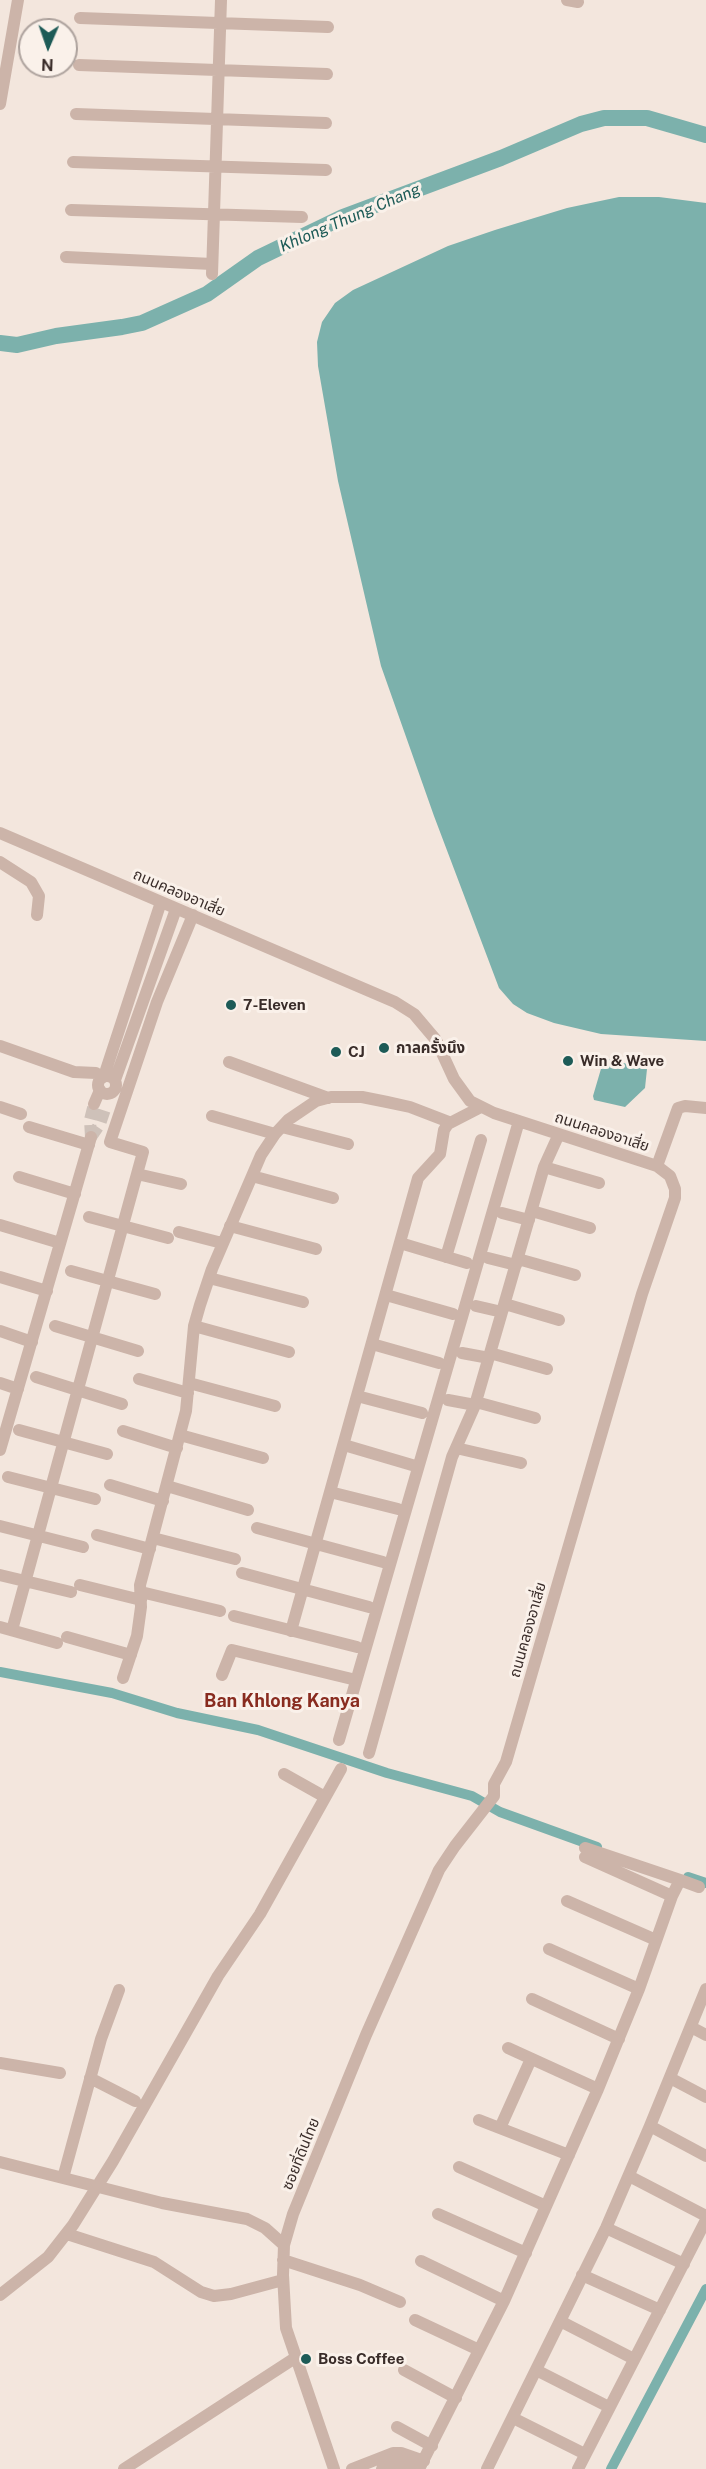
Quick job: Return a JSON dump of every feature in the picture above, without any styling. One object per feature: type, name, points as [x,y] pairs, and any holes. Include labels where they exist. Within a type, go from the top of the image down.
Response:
[{"type":"street","points":[[0,104],[18,0]]},
{"type":"street","points":[[66,257],[212,269],[221,0]]},
{"type":"street","points":[[80,18],[328,27]]},
{"type":"street","points":[[79,64],[327,74]]},
{"type":"street","points":[[76,114],[326,123]]},
{"type":"street","points":[[74,162],[326,170]]},
{"type":"street","points":[[70,210],[302,217]]},
{"type":"street","name":"ถนนคลองอาเสี่ย","points":[[0,833],[395,1002],[414,1014],[425,1026],[436,1040],[462,1093],[481,1107],[657,1166],[670,1176],[675,1198],[642,1294],[506,1762],[494,1784],[494,1796]]},
{"type":"street","points":[[0,862],[31,882],[39,896],[37,915]]},
{"type":"street","points":[[100,1105],[161,902]]},
{"type":"street","points":[[105,1084],[176,909]]},
{"type":"street","points":[[131,1655],[6,1629],[24,1581],[143,1152],[110,1142],[157,1002],[194,915]]},
{"type":"street","points":[[0,1046],[74,1072],[84,1081],[105,1084]]},
{"type":"street","points":[[229,1062],[328,1098]]},
{"type":"street","points":[[123,1678],[137,1636],[140,1585],[186,1411],[194,1326],[222,1244],[261,1155],[278,1130],[310,1105],[328,1098],[362,1097],[410,1107],[449,1122]]},
{"type":"street","points":[[657,1166],[678,1108],[685,1106],[706,1108]]},
{"type":"street","points":[[0,1107],[21,1114]]},
{"type":"street","points":[[291,1631],[418,1178],[440,1154],[444,1130],[449,1122],[481,1107]]},
{"type":"street","points":[[212,1116],[348,1144]]},
{"type":"street","points":[[339,1740],[519,1121]]},
{"type":"street","points":[[0,1450],[90,1141],[29,1127]]},
{"type":"street","points":[[369,1753],[456,1448],[476,1404],[544,1167],[559,1134]]},
{"type":"street","points":[[446,1257],[481,1140]]},
{"type":"street","points":[[544,1167],[599,1183]]},
{"type":"street","points":[[137,1174],[181,1184]]},
{"type":"street","points":[[252,1176],[333,1198]]},
{"type":"street","points":[[19,1177],[75,1194]]},
{"type":"street","points":[[501,1213],[530,1215],[590,1228]]},
{"type":"street","points":[[89,1217],[123,1226],[222,1244]]},
{"type":"street","points":[[0,1225],[60,1243]]},
{"type":"street","points":[[230,1226],[316,1249]]},
{"type":"street","points":[[400,1244],[467,1263]]},
{"type":"street","points":[[488,1258],[575,1275]]},
{"type":"street","points":[[71,1271],[155,1294]]},
{"type":"street","points":[[0,1277],[47,1291]]},
{"type":"street","points":[[209,1278],[303,1302]]},
{"type":"street","points":[[386,1295],[453,1314]]},
{"type":"street","points":[[476,1306],[503,1308],[559,1320]]},
{"type":"street","points":[[55,1326],[138,1351]]},
{"type":"street","points":[[194,1326],[289,1352]]},
{"type":"street","points":[[0,1331],[32,1342]]},
{"type":"street","points":[[372,1344],[439,1363]]},
{"type":"street","points":[[462,1353],[490,1356],[547,1369]]},
{"type":"street","points":[[36,1377],[122,1404]]},
{"type":"street","points":[[139,1379],[275,1406]]},
{"type":"street","points":[[0,1383],[18,1389]]},
{"type":"street","points":[[357,1396],[422,1413]]},
{"type":"street","points":[[448,1400],[535,1418]]},
{"type":"street","points":[[19,1430],[106,1454]]},
{"type":"street","points":[[123,1431],[177,1448]]},
{"type":"street","points":[[180,1434],[263,1458]]},
{"type":"street","points":[[344,1445],[412,1465]]},
{"type":"street","points":[[456,1448],[521,1463]]},
{"type":"street","points":[[8,1477],[95,1500]]},
{"type":"street","points":[[110,1485],[162,1501]]},
{"type":"street","points":[[166,1486],[248,1510]]},
{"type":"street","points":[[330,1492],[398,1509]]},
{"type":"street","points":[[0,1526],[83,1547]]},
{"type":"street","points":[[257,1528],[383,1562]]},
{"type":"street","points":[[97,1534],[235,1559]]},
{"type":"street","points":[[242,1573],[369,1607]]},
{"type":"street","points":[[0,1575],[24,1581],[141,1596],[220,1611]]},
{"type":"street","points":[[234,1616],[357,1647]]},
{"type":"street","points":[[222,1675],[232,1650],[356,1680]]},
{"type":"street","points":[[0,2295],[48,2257],[67,2234],[97,2187],[218,1976],[260,1914],[341,1769]]},
{"type":"street","points":[[284,1774],[325,1797]]},
{"type":"street","name":"ซอยที่ดินไทย","points":[[334,2469],[286,2328],[283,2280],[284,2245],[293,2214],[366,2035],[434,1880],[455,1846],[494,1796]]},
{"type":"street","points":[[672,1896],[585,1852],[699,1887]]},
{"type":"street","points":[[352,2469],[381,2465],[400,2453],[421,2466],[526,2253],[619,2039],[680,1880]]},
{"type":"street","points":[[567,1901],[656,1940]]},
{"type":"street","points":[[549,1949],[639,1989]]},
{"type":"street","points":[[491,2468],[606,2228],[706,1989]]},
{"type":"street","points":[[63,2178],[90,2078],[119,1990]]},
{"type":"street","points":[[532,1999],[619,2039]]},
{"type":"street","points":[[691,2027],[706,2035]]},
{"type":"street","points":[[508,2048],[598,2089]]},
{"type":"street","points":[[500,2128],[531,2059]]},
{"type":"street","points":[[0,2063],[60,2073]]},
{"type":"street","points":[[90,2078],[135,2101]]},
{"type":"street","points":[[670,2078],[706,2097]]},
{"type":"street","points":[[479,2120],[569,2155]]},
{"type":"street","points":[[650,2126],[706,2156]]},
{"type":"street","points":[[0,2162],[181,2207],[247,2219],[265,2228],[284,2245]]},
{"type":"street","points":[[459,2167],[546,2206]]},
{"type":"street","points":[[629,2176],[706,2216]]},
{"type":"street","points":[[438,2214],[526,2253]]},
{"type":"street","points":[[578,2469],[706,2220]]},
{"type":"street","points":[[606,2228],[684,2264]]},
{"type":"street","points":[[67,2234],[154,2262],[201,2292],[214,2296],[231,2294],[283,2280]]},
{"type":"street","points":[[283,2260],[360,2285],[400,2302]]},
{"type":"street","points":[[421,2260],[504,2301]]},
{"type":"street","points":[[582,2275],[660,2310]]},
{"type":"street","points":[[415,2320],[479,2350]]},
{"type":"street","points":[[560,2321],[634,2359]]},
{"type":"street","points":[[124,2469],[295,2358]]},
{"type":"street","points":[[404,2370],[456,2397]]},
{"type":"street","points":[[536,2370],[609,2407]]},
{"type":"street","points":[[513,2418],[585,2454]]},
{"type":"street","points":[[397,2427],[432,2446]]},
{"type":"water","points":[[619,197],[659,197],[706,203],[706,1041],[601,1034],[554,1023],[527,1013],[513,1004],[499,988],[434,816],[381,666],[338,481],[318,366],[317,342],[322,322],[335,303],[353,290],[448,246],[567,208]]},
{"type":"water","points":[[608,1059],[647,1069],[645,1088],[625,1107],[594,1100],[593,1096],[603,1062]]},
{"type":"waterway","name":"Khlong Thung Chang","points":[[0,343],[17,345],[56,336],[142,323],[207,294],[258,258],[343,217],[501,158],[581,124],[604,118],[647,118],[706,135]]},
{"type":"waterway","points":[[0,1672],[112,1693],[177,1713],[258,1730],[387,1773],[472,1796],[500,1812],[597,1847]]},
{"type":"waterway","points":[[688,1877],[706,1883]]},
{"type":"waterway","points":[[611,2469],[706,2289]]},
{"type":"tunnel","points":[[91,1137],[90,1120],[94,1104]]},
{"type":"tunnel","points":[[91,1137],[100,1124],[106,1106]]},
{"type":"place","name":"7-Eleven","points":[[231,1005]]},
{"type":"place","name":"กาลครั้งนึง","points":[[384,1048]]},
{"type":"place","name":"CJ","points":[[336,1052]]},
{"type":"place","name":"Win & Wave","points":[[568,1061]]},
{"type":"place","name":"Boss Coffee","points":[[306,2359]]},
{"type":"district","name":"Ban Khlong Kanya","points":[[282,1701]]}]
